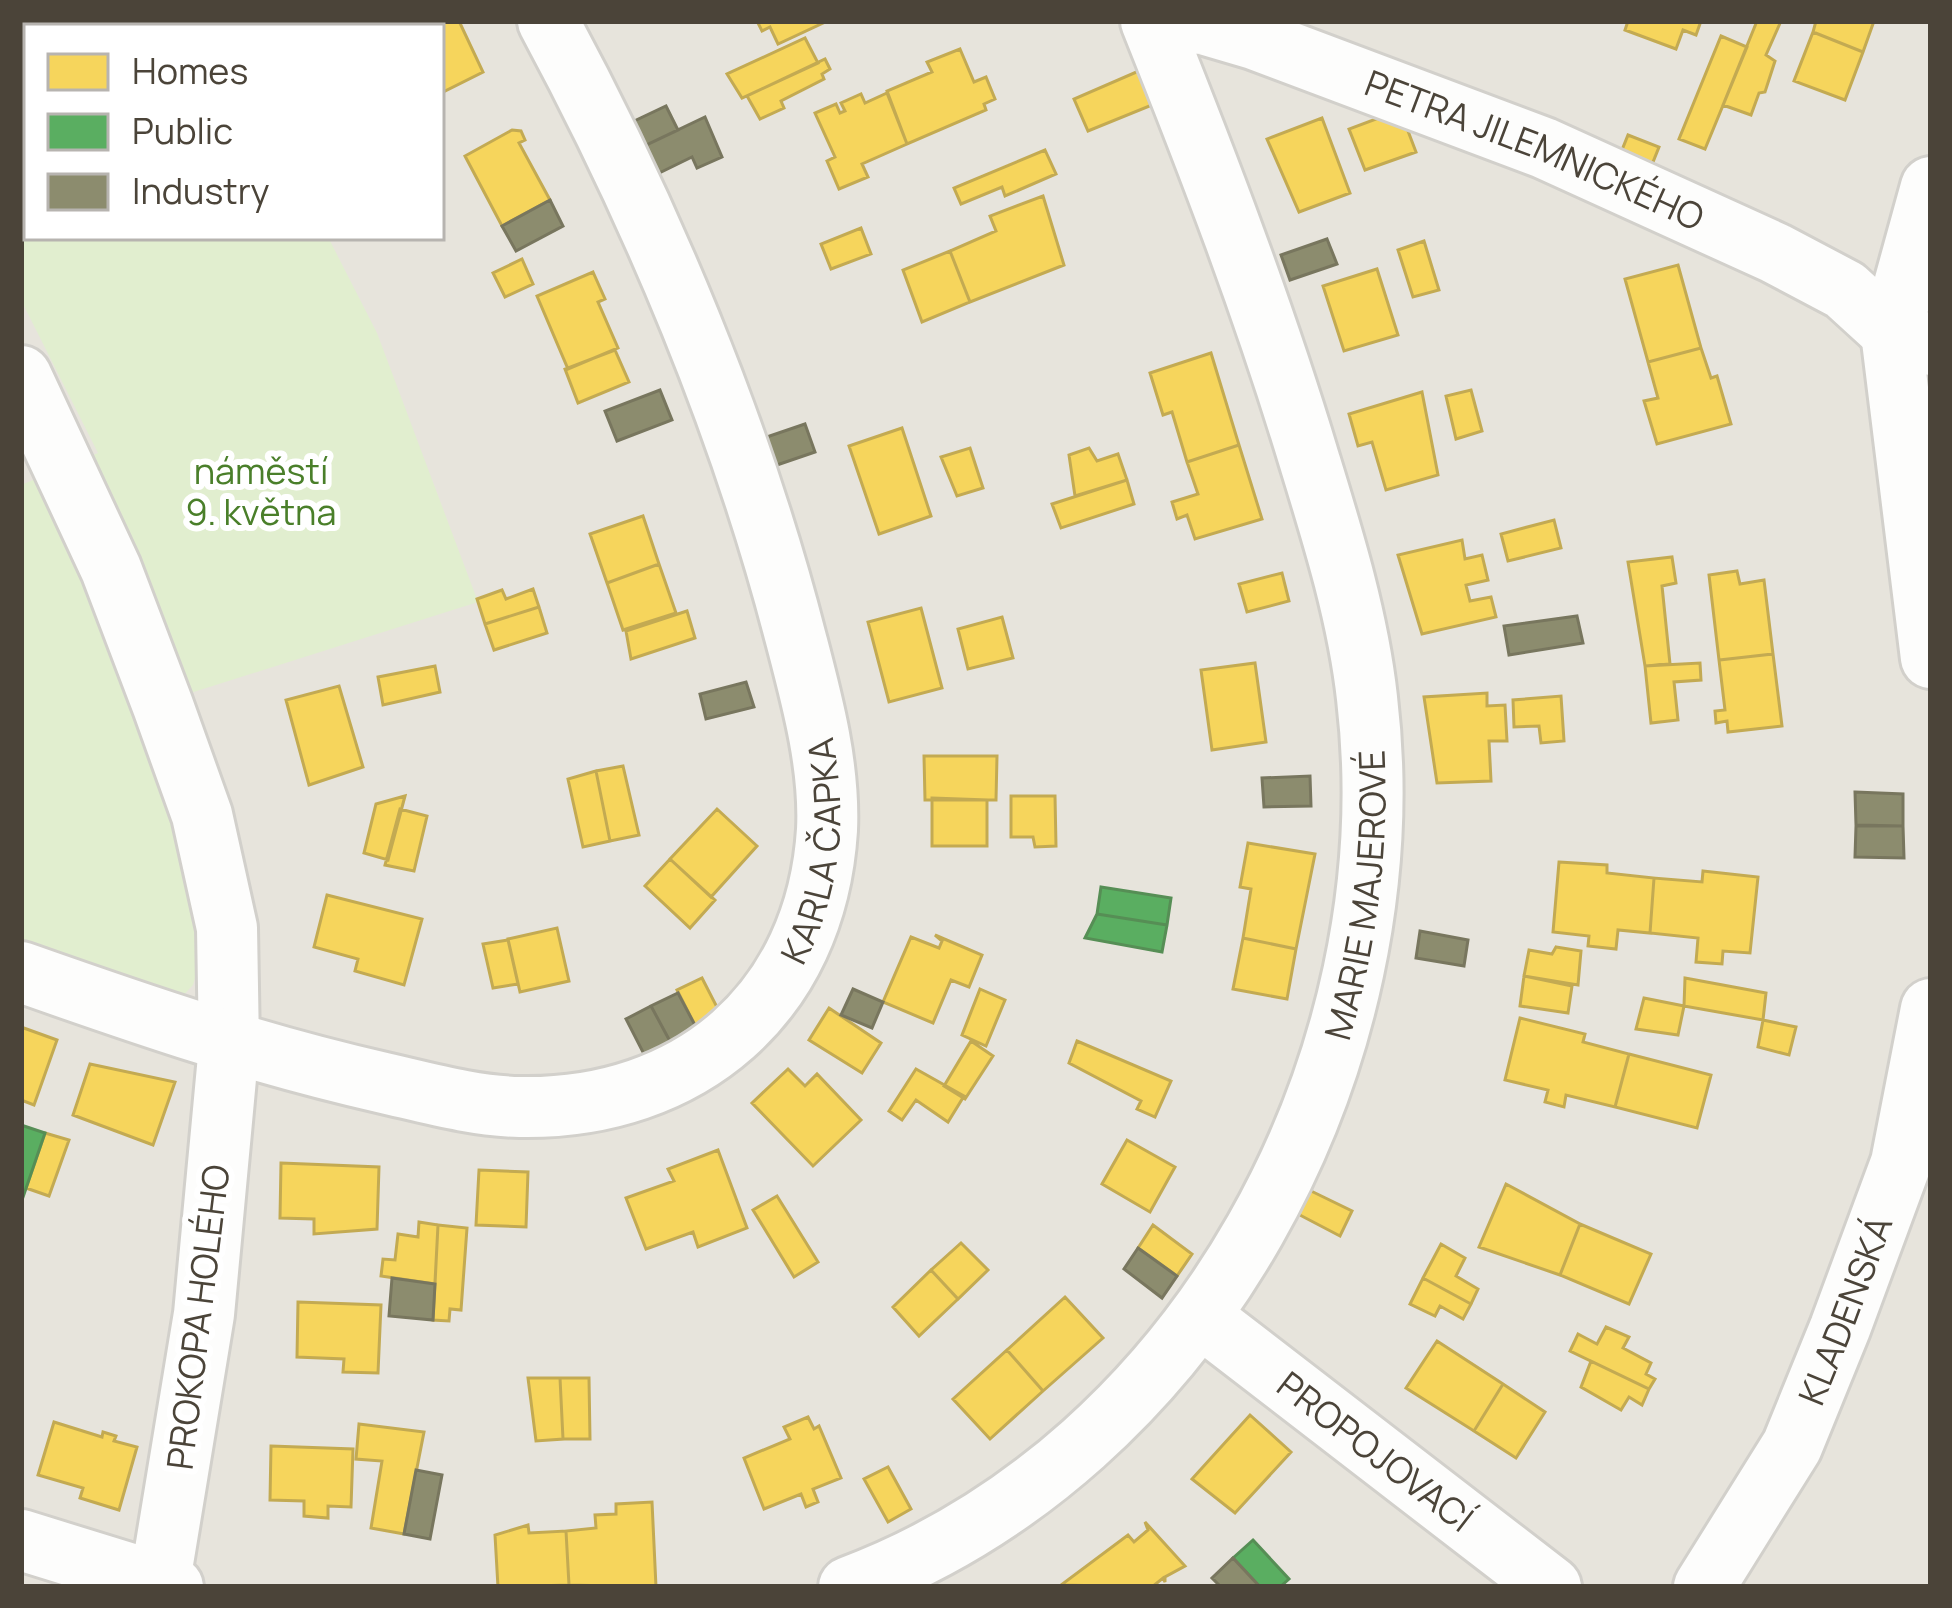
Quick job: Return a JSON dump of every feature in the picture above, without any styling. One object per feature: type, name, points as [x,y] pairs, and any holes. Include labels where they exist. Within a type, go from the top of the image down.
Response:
[{"type":"street","name":"KARLA ČAPKA","points":[[230,1046],[463,1100],[517,1107],[617,1099],[671,1079],[715,1052],[749,1020],[775,992],[810,913],[821,873],[826,786],[787,603],[682,308],[548,21]]},
{"type":"street","name":"PETRA JILEMNICKÉHO","points":[[1152,21],[1203,24],[1254,39],[1544,148],[1845,290],[1911,338]]},
{"type":"street","name":"MARIE MAJEROVÉ","points":[[849,1587],[954,1537],[1027,1487],[1092,1437],[1202,1318],[1255,1231],[1325,1074],[1352,980],[1367,888],[1372,795],[1367,697],[1339,558],[1270,331],[1152,21]]},
{"type":"street","points":[[1931,187],[1911,338],[1931,658]]},
{"type":"street","points":[[21,376],[36,441],[111,569],[202,815],[227,928],[230,1046],[21,972]]},
{"type":"street","name":"KLADENSKÁ","points":[[1704,1587],[1792,1446],[1840,1328],[1901,1163],[1931,1009]]},
{"type":"street","name":"PROKOPA HOLÉHO","points":[[164,1586],[204,1314],[230,1046]]},
{"type":"street","name":"PROPOJOVACÍ","points":[[1202,1318],[1551,1587]]},
{"type":"street","points":[[21,1540],[164,1586]]},
{"type":"shaded area","points":[[21,21],[1931,21],[1931,1587],[21,1587]]},
{"type":"green space","name":"náměstí 9. května","points":[[21,21],[212,21],[214,24],[24,24],[24,240],[330,240],[377,333],[478,602],[143,708],[161,755],[203,949],[193,985],[178,1001],[21,952],[21,485],[98,453],[21,300]]},
{"type":"building: Homes","points":[[459,21],[483,72],[444,92],[444,24],[360,24]]},
{"type":"building: Homes","points":[[757,21],[823,23],[778,44],[770,27],[762,31]]},
{"type":"building: Homes","points":[[1628,21],[1701,21],[1696,35],[1683,30],[1676,49],[1625,30]]},
{"type":"building: Homes","points":[[1757,21],[1781,21],[1766,55],[1775,61],[1751,115],[1723,105]]},
{"type":"building: Homes","points":[[1816,21],[1874,21],[1863,52],[1813,32]]},
{"type":"building: Homes","points":[[1813,32],[1863,52],[1845,100],[1794,81]]},
{"type":"building: Homes","points":[[1721,36],[1747,47],[1705,149],[1679,139]]},
{"type":"building: Homes","points":[[805,38],[818,63],[742,98],[727,74]]},
{"type":"building: Homes","points":[[960,49],[974,82],[986,77],[995,99],[984,104],[986,110],[907,144],[887,91],[932,72],[927,62]]},
{"type":"building: Homes","points":[[825,59],[830,69],[822,74],[824,79],[781,101],[784,108],[760,119],[747,96]]},
{"type":"building: Homes","points":[[1141,70],[1157,103],[1088,131],[1074,99]]},
{"type":"building: Homes","points":[[887,93],[907,144],[862,164],[868,177],[839,189],[827,161],[835,157],[815,113],[836,104],[840,113],[845,111],[841,103],[861,94],[865,103]]},
{"type":"building: Homes","points":[[1400,110],[1416,152],[1365,170],[1349,129]]},
{"type":"building: Homes","points":[[1322,118],[1350,193],[1299,212],[1267,139]]},
{"type":"building: Homes","points":[[512,130],[521,131],[525,140],[519,143],[550,200],[502,226],[465,156]]},
{"type":"building: Homes","points":[[1628,135],[1659,147],[1651,167],[1620,155]]},
{"type":"building: Homes","points":[[1045,150],[1056,174],[1005,196],[1002,187],[961,204],[954,188]]},
{"type":"building: Homes","points":[[1043,196],[1064,265],[970,302],[950,251],[996,231],[990,216]]},
{"type":"building: Homes","points":[[861,228],[871,254],[831,269],[821,244]]},
{"type":"building: Homes","points":[[1424,241],[1439,290],[1413,297],[1398,250]]},
{"type":"building: Homes","points":[[950,251],[970,302],[922,322],[903,270]]},
{"type":"building: Homes","points":[[522,259],[533,284],[505,297],[493,273]]},
{"type":"building: Homes","points":[[1678,265],[1701,348],[1648,362],[1625,279]]},
{"type":"building: Homes","points":[[1377,269],[1398,335],[1344,351],[1323,286]]},
{"type":"building: Homes","points":[[593,272],[605,299],[598,302],[618,348],[568,369],[537,296]]},
{"type":"building: Homes","points":[[1701,348],[1711,378],[1717,376],[1731,424],[1657,444],[1644,401],[1658,398],[1648,362]]},
{"type":"building: Homes","points":[[615,350],[629,382],[578,403],[565,369]]},
{"type":"building: Homes","points":[[1211,353],[1239,445],[1187,462],[1172,412],[1163,415],[1150,373]]},
{"type":"building: Homes","points":[[1471,390],[1482,431],[1456,439],[1446,396]]},
{"type":"building: Homes","points":[[1422,392],[1438,475],[1386,490],[1372,442],[1358,446],[1349,414]]},
{"type":"building: Homes","points":[[902,428],[931,516],[879,534],[849,446]]},
{"type":"building: Homes","points":[[1239,445],[1262,519],[1195,539],[1187,515],[1177,519],[1172,502],[1198,494],[1187,462]]},
{"type":"building: Homes","points":[[970,448],[983,488],[957,496],[941,457]]},
{"type":"building: Homes","points":[[1089,448],[1097,461],[1118,454],[1127,480],[1075,496],[1069,455]]},
{"type":"building: Homes","points":[[1127,480],[1134,504],[1061,528],[1052,504]]},
{"type":"building: Homes","points":[[643,516],[659,564],[607,583],[590,534]]},
{"type":"building: Homes","points":[[1554,520],[1561,548],[1508,561],[1501,534]]},
{"type":"building: Homes","points":[[1462,540],[1465,559],[1482,555],[1488,580],[1466,585],[1470,601],[1491,597],[1496,617],[1422,634],[1398,555]]},
{"type":"building: Homes","points":[[1672,557],[1676,583],[1662,586],[1670,664],[1645,666],[1628,562]]},
{"type":"building: Homes","points":[[659,564],[676,613],[623,630],[607,583]]},
{"type":"building: Homes","points":[[1737,571],[1740,584],[1764,580],[1773,654],[1719,660],[1709,575]]},
{"type":"building: Homes","points":[[1282,573],[1289,601],[1247,612],[1239,584]]},
{"type":"building: Homes","points":[[533,589],[539,607],[485,624],[477,599],[502,590],[506,599]]},
{"type":"building: Homes","points":[[539,607],[547,633],[494,650],[485,624]]},
{"type":"building: Homes","points":[[921,608],[942,688],[889,702],[868,622]]},
{"type":"building: Homes","points":[[687,611],[695,638],[631,659],[626,631]]},
{"type":"building: Homes","points":[[1002,617],[1013,658],[968,669],[958,629]]},
{"type":"building: Homes","points":[[1773,654],[1782,726],[1728,732],[1727,721],[1716,723],[1715,711],[1725,710],[1719,660]]},
{"type":"building: Homes","points":[[1255,663],[1266,742],[1212,750],[1201,670]]},
{"type":"building: Homes","points":[[1700,663],[1701,680],[1674,682],[1678,720],[1651,723],[1645,666]]},
{"type":"building: Homes","points":[[435,666],[440,692],[383,705],[378,677]]},
{"type":"building: Homes","points":[[339,686],[363,767],[309,785],[286,700]]},
{"type":"building: Homes","points":[[1487,693],[1487,706],[1505,705],[1507,741],[1489,741],[1491,781],[1437,783],[1424,697]]},
{"type":"building: Homes","points":[[1561,696],[1564,741],[1541,743],[1539,726],[1514,727],[1513,700]]},
{"type":"building: Homes","points":[[924,756],[997,756],[996,800],[925,800]]},
{"type":"building: Homes","points":[[623,766],[639,835],[610,841],[596,771]]},
{"type":"building: Homes","points":[[596,771],[610,841],[583,847],[568,779]]},
{"type":"building: Homes","points":[[405,796],[388,860],[364,853],[376,804]]},
{"type":"building: Homes","points":[[1011,796],[1055,796],[1056,846],[1035,847],[1033,837],[1011,837]]},
{"type":"building: Homes","points":[[932,798],[987,800],[987,846],[932,846]]},
{"type":"building: Homes","points":[[400,809],[427,816],[414,871],[385,865]]},
{"type":"building: Homes","points":[[717,809],[757,846],[711,897],[670,859]]},
{"type":"building: Homes","points":[[1248,843],[1315,854],[1296,949],[1243,938],[1251,889],[1240,887]]},
{"type":"building: Homes","points":[[670,859],[715,900],[690,928],[645,886]]},
{"type":"building: Homes","points":[[1559,862],[1607,865],[1607,873],[1654,878],[1650,933],[1618,930],[1616,949],[1588,946],[1589,936],[1553,932]]},
{"type":"building: Homes","points":[[1703,871],[1758,877],[1750,953],[1723,951],[1722,964],[1696,962],[1698,938],[1650,933],[1654,878],[1702,882]]},
{"type":"building: Homes","points":[[327,895],[422,919],[404,985],[355,971],[358,959],[314,947]]},
{"type":"building: Homes","points":[[557,928],[569,981],[520,992],[508,939]]},
{"type":"building: Homes","points":[[935,935],[982,955],[969,987],[951,980],[933,1023],[883,1002],[911,937],[939,948],[942,941]]},
{"type":"building: Homes","points":[[1243,938],[1296,949],[1287,999],[1233,989]]},
{"type":"building: Homes","points":[[508,940],[518,984],[493,988],[483,944]]},
{"type":"building: Homes","points":[[1556,947],[1581,951],[1578,985],[1524,976],[1529,950],[1552,954]]},
{"type":"building: Homes","points":[[1524,976],[1572,986],[1568,1013],[1520,1006]]},
{"type":"building: Homes","points":[[702,978],[720,1013],[698,1031],[677,990]]},
{"type":"building: Homes","points":[[1685,978],[1766,993],[1763,1020],[1684,1006]]},
{"type":"building: Homes","points":[[980,989],[1005,1000],[986,1046],[962,1035]]},
{"type":"building: Homes","points":[[1644,998],[1684,1006],[1678,1035],[1636,1029]]},
{"type":"building: Homes","points":[[829,1008],[881,1043],[862,1073],[809,1040]]},
{"type":"building: Homes","points":[[1520,1018],[1585,1034],[1583,1042],[1629,1054],[1615,1107],[1566,1095],[1564,1107],[1545,1102],[1548,1090],[1505,1080]]},
{"type":"building: Homes","points":[[1763,1020],[1796,1027],[1789,1055],[1758,1047]]},
{"type":"building: Homes","points":[[21,1027],[57,1040],[34,1105],[21,1100]]},
{"type":"building: Homes","points":[[971,1041],[993,1056],[965,1099],[944,1086]]},
{"type":"building: Homes","points":[[1077,1041],[1171,1081],[1155,1117],[1137,1109],[1141,1101],[1069,1063]]},
{"type":"building: Homes","points":[[1629,1054],[1711,1075],[1697,1128],[1615,1107]]},
{"type":"building: Homes","points":[[90,1064],[175,1082],[153,1145],[73,1115]]},
{"type":"building: Homes","points":[[788,1069],[805,1086],[817,1074],[861,1120],[813,1166],[752,1103]]},
{"type":"building: Homes","points":[[916,1069],[964,1096],[948,1122],[916,1100],[902,1120],[889,1111]]},
{"type":"building: Homes","points":[[45,1133],[69,1140],[49,1196],[26,1188]]},
{"type":"building: Homes","points":[[1127,1140],[1175,1167],[1150,1212],[1102,1184]]},
{"type":"building: Homes","points":[[718,1150],[747,1228],[698,1247],[693,1232],[646,1249],[626,1198],[674,1181],[668,1169]]},
{"type":"building: Homes","points":[[281,1163],[379,1167],[377,1229],[314,1234],[314,1219],[280,1218]]},
{"type":"building: Homes","points":[[479,1170],[528,1172],[526,1227],[476,1225]]},
{"type":"building: Homes","points":[[1506,1184],[1580,1224],[1560,1275],[1479,1247]]},
{"type":"building: Homes","points":[[1309,1190],[1352,1211],[1340,1236],[1296,1213]]},
{"type":"building: Homes","points":[[777,1196],[818,1262],[794,1277],[753,1210]]},
{"type":"building: Homes","points":[[419,1222],[438,1225],[435,1284],[381,1276],[383,1259],[395,1260],[398,1234],[418,1237]]},
{"type":"building: Homes","points":[[1580,1224],[1651,1254],[1629,1304],[1560,1275]]},
{"type":"building: Homes","points":[[438,1225],[467,1228],[461,1310],[450,1309],[449,1321],[433,1320]]},
{"type":"building: Homes","points":[[1153,1225],[1192,1254],[1177,1276],[1138,1248]]},
{"type":"building: Homes","points":[[961,1243],[988,1270],[958,1299],[931,1270]]},
{"type":"building: Homes","points":[[1441,1244],[1465,1258],[1456,1276],[1478,1289],[1471,1304],[1423,1278]]},
{"type":"building: Homes","points":[[931,1270],[958,1299],[919,1336],[893,1307]]},
{"type":"building: Homes","points":[[1423,1278],[1471,1304],[1463,1319],[1440,1306],[1435,1316],[1410,1304]]},
{"type":"building: Homes","points":[[1065,1297],[1103,1338],[1043,1391],[1007,1350]]},
{"type":"building: Homes","points":[[298,1302],[381,1305],[378,1373],[343,1372],[344,1359],[297,1357]]},
{"type":"building: Homes","points":[[1606,1327],[1629,1337],[1623,1348],[1651,1363],[1646,1374],[1655,1379],[1649,1389],[1570,1351],[1578,1334],[1597,1344]]},
{"type":"building: Homes","points":[[1437,1341],[1503,1384],[1474,1431],[1406,1388]]},
{"type":"building: Homes","points":[[1007,1350],[1043,1391],[990,1439],[953,1399]]},
{"type":"building: Homes","points":[[1591,1361],[1649,1389],[1642,1405],[1629,1397],[1621,1410],[1581,1387]]},
{"type":"building: Homes","points":[[528,1378],[560,1378],[563,1439],[536,1441]]},
{"type":"building: Homes","points":[[560,1378],[589,1378],[590,1439],[563,1439]]},
{"type":"building: Homes","points":[[1503,1384],[1545,1412],[1516,1458],[1474,1431]]},
{"type":"building: Homes","points":[[1250,1415],[1291,1452],[1235,1513],[1192,1479]]},
{"type":"building: Homes","points":[[808,1417],[814,1429],[819,1426],[841,1478],[813,1489],[818,1502],[806,1507],[801,1494],[764,1509],[744,1458],[790,1439],[784,1427]]},
{"type":"building: Homes","points":[[54,1422],[102,1437],[103,1432],[116,1436],[114,1441],[137,1447],[119,1510],[80,1498],[83,1488],[38,1475]]},
{"type":"building: Homes","points":[[359,1424],[424,1432],[404,1534],[371,1528],[382,1461],[356,1459]]},
{"type":"building: Homes","points":[[271,1446],[353,1449],[351,1507],[328,1506],[328,1518],[304,1516],[304,1501],[270,1500]]},
{"type":"building: Homes","points":[[888,1467],[911,1509],[888,1522],[864,1479]]},
{"type":"building: Homes","points":[[652,1502],[656,1587],[569,1585],[566,1531],[596,1528],[595,1515],[616,1514],[616,1504]]},
{"type":"building: Homes","points":[[1145,1522],[1185,1566],[1165,1577],[1165,1582],[1163,1578],[1152,1587],[1061,1585],[1128,1535],[1134,1542],[1148,1530]]},
{"type":"building: Homes","points":[[528,1525],[529,1533],[566,1531],[569,1585],[498,1587],[495,1535]]},
{"type":"building: Public","points":[[1101,887],[1171,898],[1167,925],[1097,914]]},
{"type":"building: Public","points":[[1097,914],[1167,925],[1162,952],[1085,938]]},
{"type":"building: Public","points":[[21,1125],[45,1133],[21,1203]]},
{"type":"building: Public","points":[[1253,1540],[1289,1579],[1280,1587],[1260,1587],[1233,1558]]},
{"type":"building: Industry","points":[[666,106],[678,130],[638,149],[628,124]]},
{"type":"building: Industry","points":[[705,117],[722,157],[697,168],[692,157],[651,177],[638,149]]},
{"type":"building: Industry","points":[[550,200],[563,226],[516,251],[502,226]]},
{"type":"building: Industry","points":[[1327,239],[1337,264],[1290,280],[1281,255]]},
{"type":"building: Industry","points":[[660,390],[672,420],[617,441],[605,411]]},
{"type":"building: Industry","points":[[805,424],[815,452],[771,467],[761,439]]},
{"type":"building: Industry","points":[[1577,616],[1583,643],[1509,655],[1504,626]]},
{"type":"building: Industry","points":[[746,682],[754,707],[706,719],[700,694]]},
{"type":"building: Industry","points":[[1310,776],[1311,806],[1264,807],[1262,778]]},
{"type":"building: Industry","points":[[1855,792],[1903,794],[1903,826],[1856,825]]},
{"type":"building: Industry","points":[[1856,826],[1903,826],[1904,858],[1855,857]]},
{"type":"building: Industry","points":[[1420,931],[1468,940],[1464,966],[1416,958]]},
{"type":"building: Industry","points":[[853,989],[883,1002],[872,1028],[841,1015]]},
{"type":"building: Industry","points":[[678,993],[698,1031],[672,1045],[651,1006]]},
{"type":"building: Industry","points":[[651,1006],[672,1045],[646,1058],[626,1019]]},
{"type":"building: Industry","points":[[1138,1248],[1177,1276],[1162,1298],[1124,1269]]},
{"type":"building: Industry","points":[[392,1278],[435,1284],[433,1320],[389,1316]]},
{"type":"building: Industry","points":[[416,1470],[442,1475],[430,1539],[404,1534]]},
{"type":"building: Industry","points":[[1233,1558],[1260,1587],[1221,1587],[1212,1578]]}]
